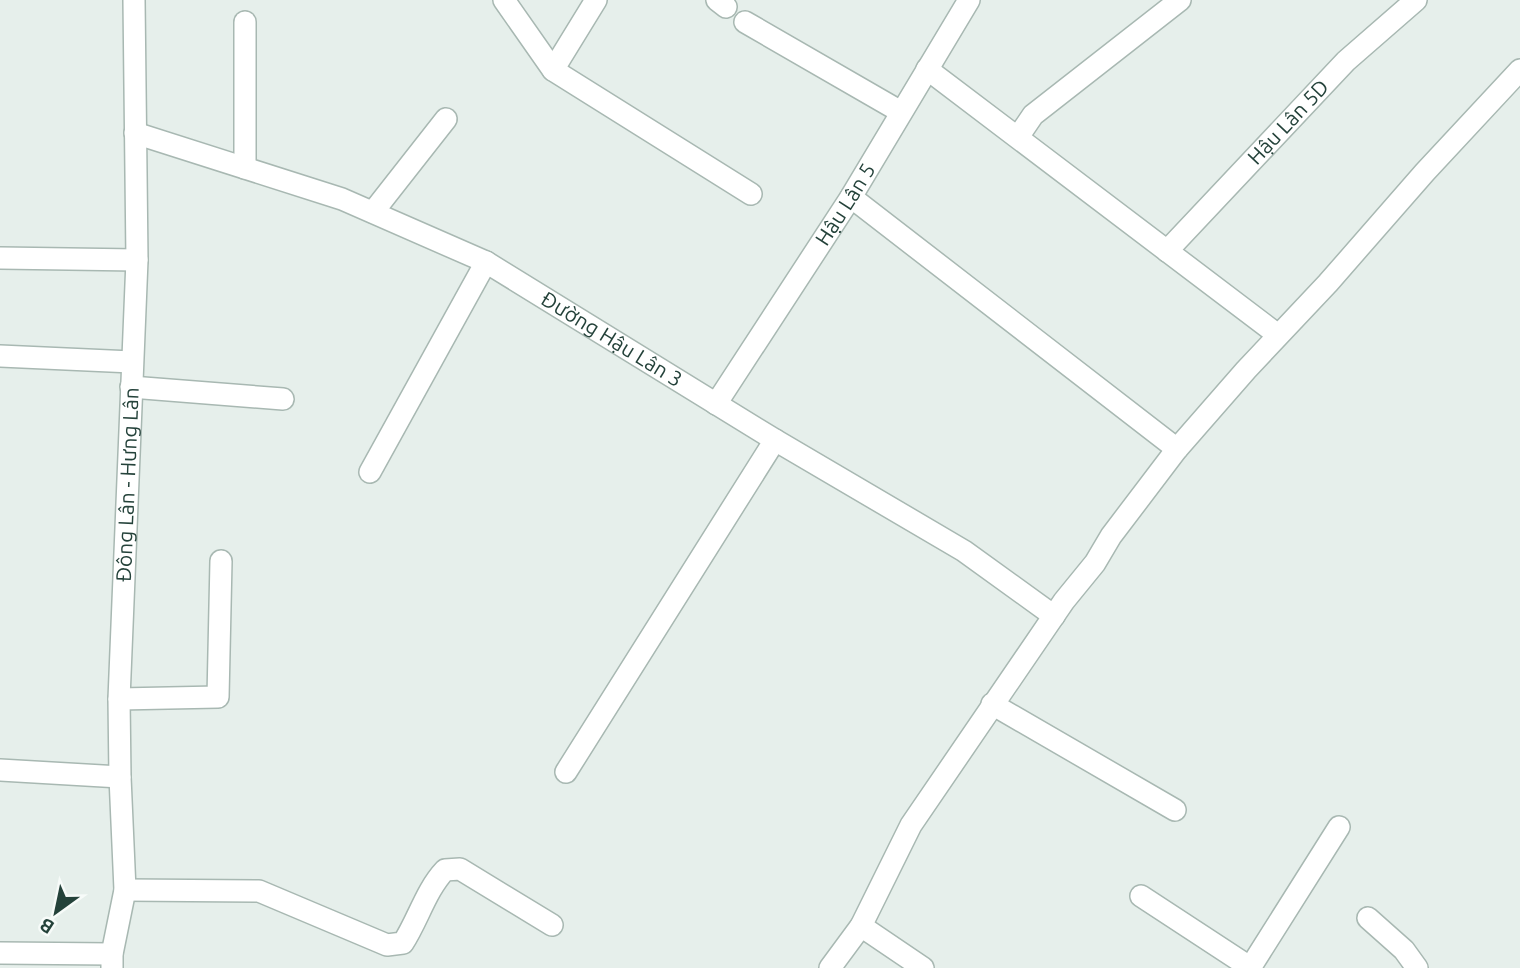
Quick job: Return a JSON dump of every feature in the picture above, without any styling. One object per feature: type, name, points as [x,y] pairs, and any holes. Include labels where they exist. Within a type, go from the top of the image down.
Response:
[{"type":"street","name":"Đông Lân - Hưng Lân","points":[[112,961],[125,890],[119,699],[137,260],[134,0]]},
{"type":"street","points":[[504,0],[553,70],[751,194]]},
{"type":"street","points":[[553,70],[596,0]]},
{"type":"street","name":"Hậu Lân 5","points":[[716,404],[851,197],[969,0]]},
{"type":"street","points":[[1018,137],[1033,115],[1180,0]]},
{"type":"street","name":"Hậu Lân 5D","points":[[1167,251],[1346,61],[1416,0]]},
{"type":"street","points":[[245,22],[245,168]]},
{"type":"street","points":[[745,22],[901,112]]},
{"type":"street","points":[[927,68],[1278,335]]},
{"type":"street","points":[[830,968],[861,926],[911,825],[1064,601],[1177,449],[1520,70]]},
{"type":"street","points":[[373,212],[446,119]]},
{"type":"street","name":"Đường Hậu Lân 3","points":[[135,133],[342,199],[486,262],[775,440],[964,551],[1054,616]]},
{"type":"street","points":[[851,197],[1177,449]]},
{"type":"street","points":[[0,258],[137,260]]},
{"type":"street","points":[[370,472],[486,262]]},
{"type":"street","points":[[0,356],[132,362]]},
{"type":"street","points":[[131,387],[283,399]]},
{"type":"street","points":[[566,772],[775,440]]},
{"type":"street","points":[[119,699],[218,697],[221,561]]},
{"type":"street","points":[[992,704],[1175,810]]},
{"type":"street","points":[[0,770],[120,777]]},
{"type":"street","points":[[1141,896],[1250,968],[1339,827]]},
{"type":"street","points":[[125,890],[259,891],[387,946],[403,943],[436,879],[445,870],[460,869],[552,926]]},
{"type":"street","points":[[1368,918],[1404,950],[1417,968]]},
{"type":"street","points":[[861,926],[923,968]]},
{"type":"street","points":[[0,953],[112,961]]}]
